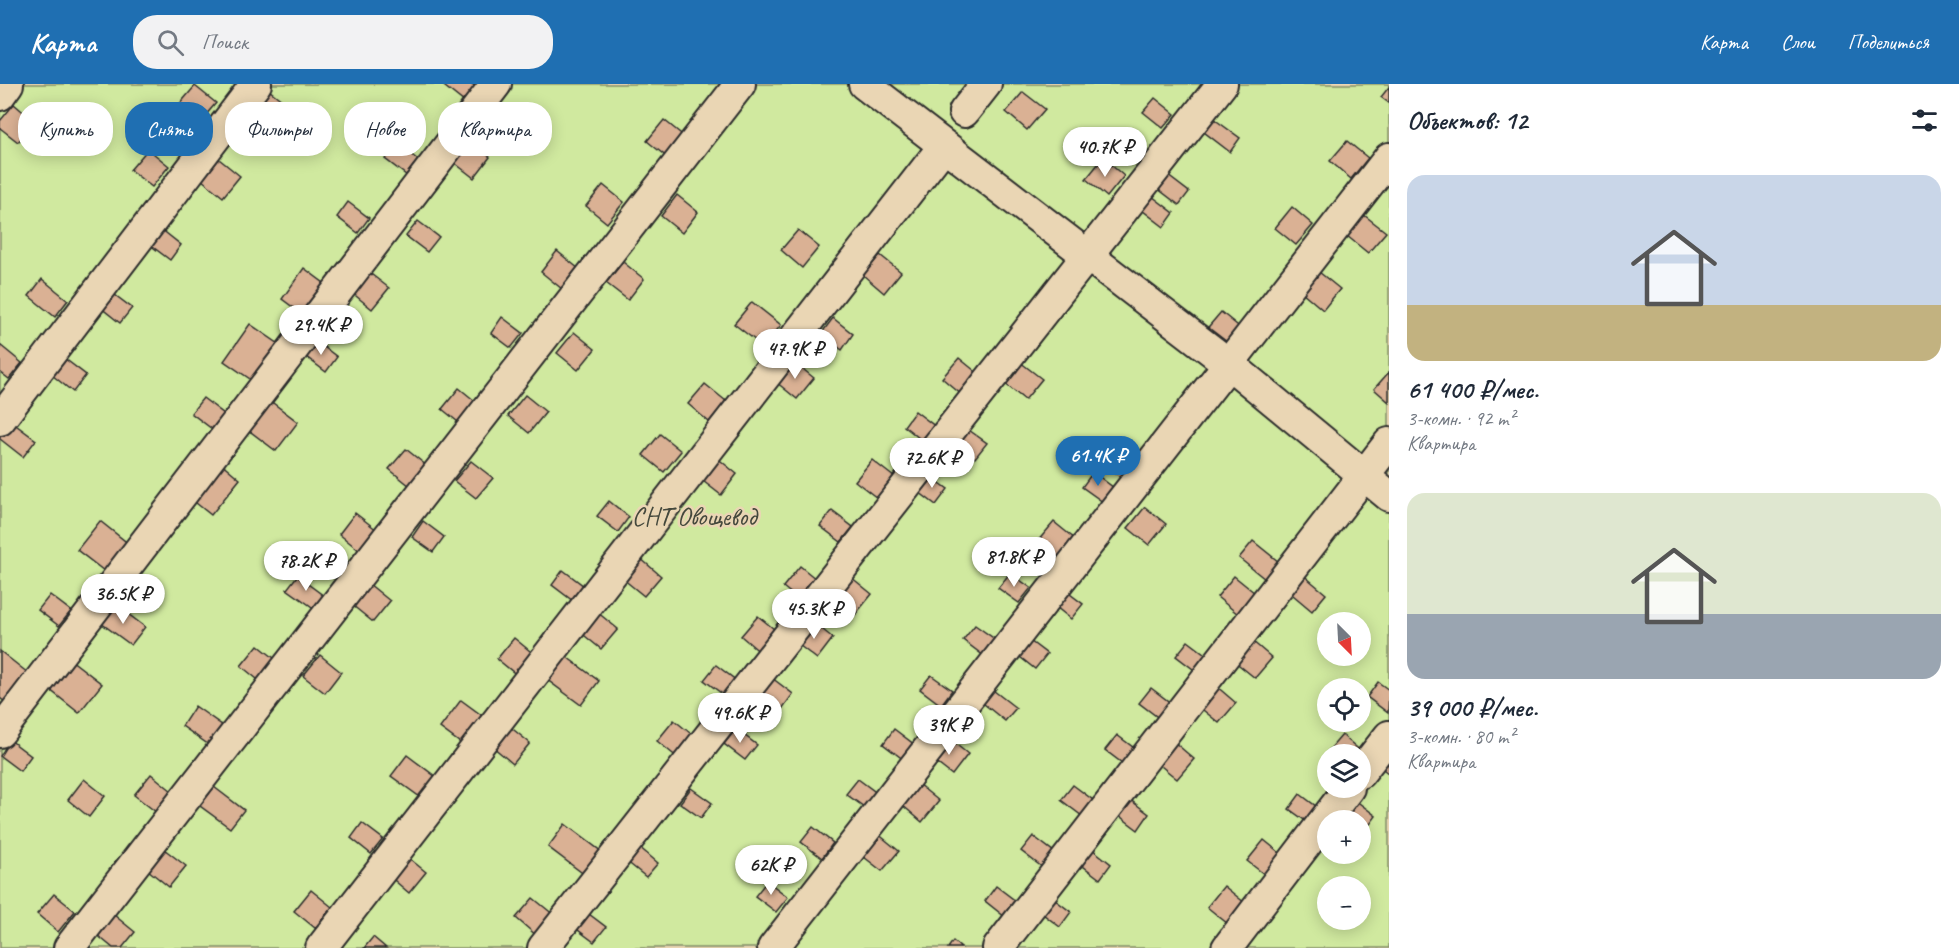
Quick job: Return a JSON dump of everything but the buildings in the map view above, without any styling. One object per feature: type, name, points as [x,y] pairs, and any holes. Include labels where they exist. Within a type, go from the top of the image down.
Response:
[{"type":"street","points":[[0,95],[8,84]]},
{"type":"street","points":[[0,420],[256,84]]},
{"type":"street","points":[[0,732],[496,84]]},
{"type":"street","points":[[69,948],[740,84]]},
{"type":"street","points":[[864,84],[1228,364],[1389,496]]},
{"type":"street","points":[[964,112],[986,84]]},
{"type":"street","points":[[543,948],[1222,84]]},
{"type":"street","points":[[321,948],[943,147]]},
{"type":"street","points":[[774,948],[1389,158]]},
{"type":"street","points":[[998,948],[1389,443]]},
{"type":"street","points":[[1371,759],[1389,736]]},
{"type":"street","points":[[1227,948],[1341,798]]},
{"type":"green space","name":"СНТ Овощевод","points":[[0,84],[1389,84],[1389,948],[0,948]]}]
